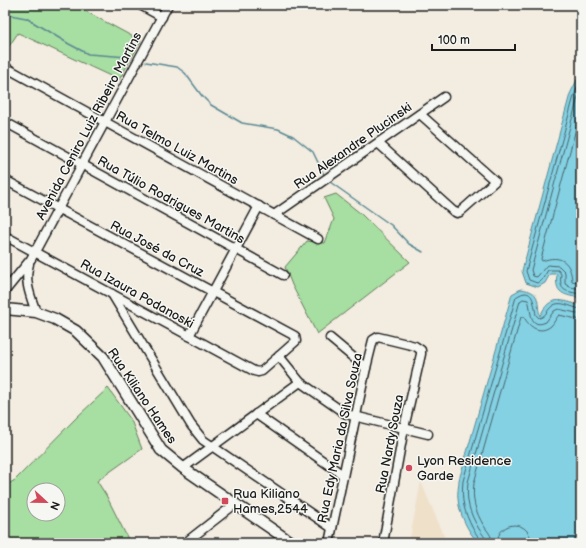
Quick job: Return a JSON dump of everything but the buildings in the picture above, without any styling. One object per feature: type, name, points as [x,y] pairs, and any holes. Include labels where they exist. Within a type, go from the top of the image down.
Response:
[{"type":"main road","name":"Rua Kiliano Hames","points":[[5,309],[36,312],[55,319],[72,328],[103,357],[161,450],[184,468],[292,543]]},
{"type":"street","points":[[140,5],[162,17]]},
{"type":"street","name":"Avenida Ceniro Luiz Ribeiro Martins","points":[[36,312],[27,284],[27,272],[33,255],[168,5]]},
{"type":"street","name":"Rua Telmo Luiz Martins","points":[[5,67],[318,239]]},
{"type":"street","name":"Rua Alexandre Plucinski","points":[[274,215],[444,97]]},
{"type":"street","points":[[378,143],[457,213],[460,212],[495,181],[420,114]]},
{"type":"street","name":"Rua Túlio Rodrigues Martins","points":[[5,122],[283,275]]},
{"type":"street","name":"Rua José da Cruz","points":[[5,180],[294,336],[296,339],[279,356]]},
{"type":"street","points":[[189,336],[259,206]]},
{"type":"street","name":"Rua Izaura Podanoski","points":[[5,236],[33,255],[112,294],[258,372],[262,371],[279,356]]},
{"type":"street","name":"Avenida Ceniro Luiz Ribeiro Martins","points":[[5,290],[33,255]]},
{"type":"street","points":[[112,294],[191,425],[203,440],[332,528]]},
{"type":"street","name":"Rua Nardy Souza","points":[[375,338],[382,337],[415,346],[421,350],[404,428],[384,543]]},
{"type":"street","points":[[330,338],[366,368]]},
{"type":"street","name":"Rua Edy Maria da Silva Souza","points":[[329,543],[355,417],[373,340],[375,338]]},
{"type":"street","points":[[279,356],[300,382],[342,412],[355,417],[428,434]]},
{"type":"street","points":[[184,468],[300,382]]},
{"type":"street","points":[[256,414],[343,475]]},
{"type":"street","points":[[185,543],[235,504]]},
{"type":"shaded area","points":[[421,482],[447,543],[409,543]]},
{"type":"green space","points":[[5,5],[74,5],[141,41],[119,80],[18,33],[5,52]]},
{"type":"green space","points":[[336,194],[360,213],[410,262],[317,334],[292,285],[285,267],[307,241],[325,243],[334,219],[324,198]]},
{"type":"green space","points":[[108,388],[131,420],[142,449],[97,481],[106,495],[130,543],[5,543],[5,486],[15,480]]},
{"type":"water","points":[[581,72],[581,298],[570,296],[559,290],[556,281],[557,274],[550,274],[545,283],[538,287],[526,283],[522,271],[570,94]]},
{"type":"water","points":[[521,289],[528,290],[535,295],[538,302],[540,316],[548,304],[557,300],[581,306],[581,543],[516,543],[516,541],[513,540],[511,543],[479,543],[468,528],[462,516],[459,504],[459,480],[512,294]]},
{"type":"waterway","points":[[5,14],[26,18],[88,54],[128,57]]},
{"type":"waterway","points":[[146,62],[177,67],[185,73],[202,96],[211,105],[242,123],[278,129],[293,136],[313,152],[324,175]]},
{"type":"waterway","points":[[330,182],[391,225],[409,244],[423,252]]},
{"type":"place","name":"Lyon Residence Garde","points":[[409,468]]},
{"type":"place","name":"Rua Kiliano Hames,2544","points":[[225,501]]}]
